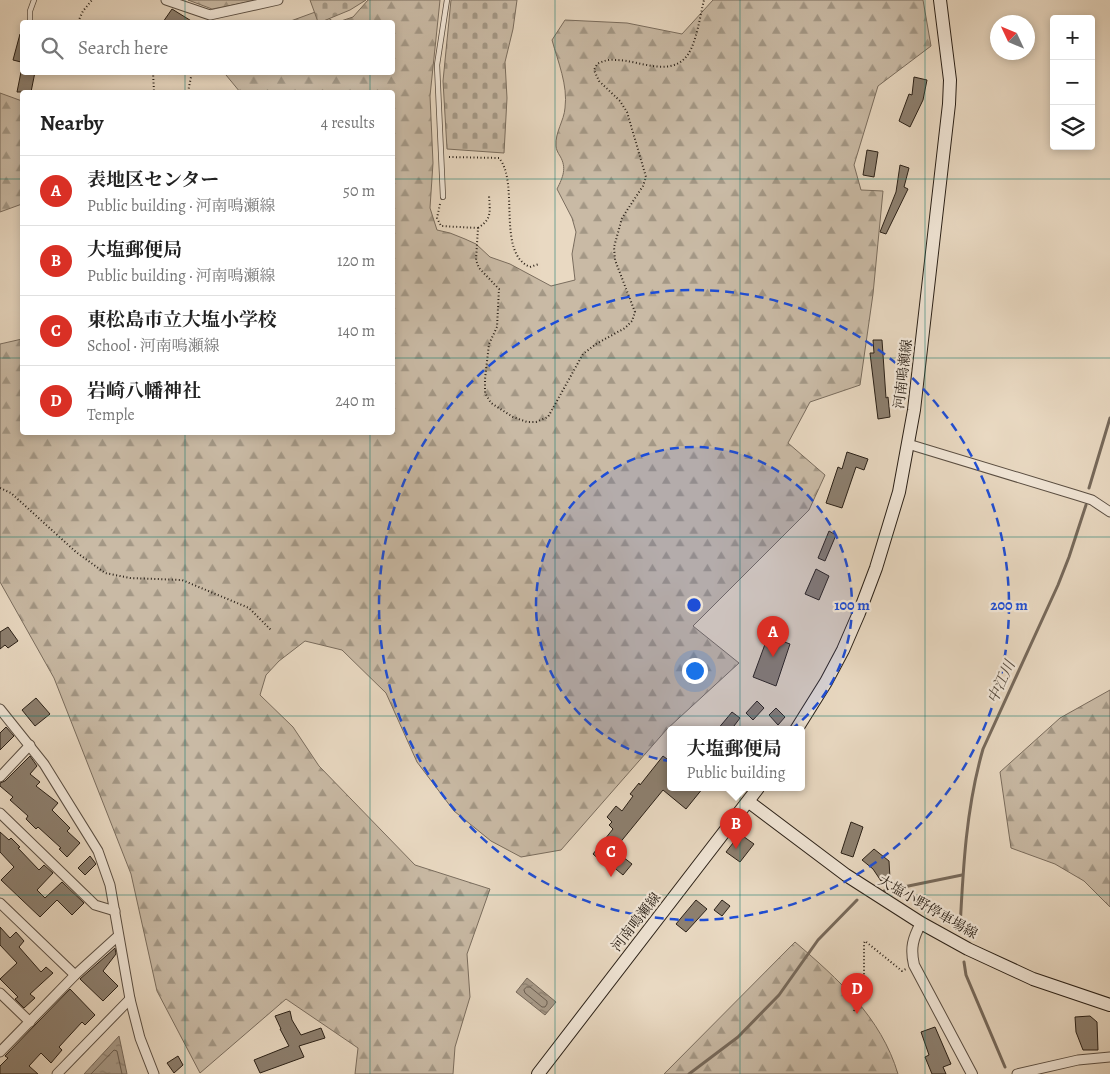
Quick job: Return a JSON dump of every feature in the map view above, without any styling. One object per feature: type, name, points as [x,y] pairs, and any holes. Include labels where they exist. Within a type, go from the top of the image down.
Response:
[{"type":"main road","name":"河南鳴瀬線","points":[[798,726],[830,674],[859,613],[899,492],[914,410],[949,104],[950,80],[940,0]]},
{"type":"main road","name":"河南鳴瀬線","points":[[538,1074],[756,791]]},
{"type":"main road","name":"大塩小野停車場線","points":[[749,802],[846,875],[921,924],[968,949],[1033,979],[1110,1006]]},
{"type":"street","points":[[166,0],[210,15],[278,0]]},
{"type":"street","points":[[908,444],[1092,500],[1110,512]]},
{"type":"street","points":[[0,709],[44,764],[98,851],[110,885],[130,999],[140,1038],[154,1074]]},
{"type":"street","points":[[0,777],[30,745]]},
{"type":"street","points":[[0,813],[95,906],[114,911]]},
{"type":"street","points":[[0,903],[75,975]]},
{"type":"street","points":[[921,924],[913,940],[912,954],[914,965],[972,1074]]},
{"type":"street","points":[[0,1052],[75,975],[118,936]]},
{"type":"street","points":[[0,993],[30,1022]]},
{"type":"street","points":[[57,1074],[130,999]]},
{"type":"street","points":[[1017,1074],[1078,1060],[1110,1057]]},
{"type":"lane","points":[[30,20],[30,11],[34,0]]},
{"type":"lane","points":[[443,197],[437,65],[447,0]]},
{"type":"path","points":[[79,20],[83,11],[92,0]]},
{"type":"path","points":[[478,228],[476,260],[479,268],[499,288],[497,327],[489,344],[485,393],[491,403],[513,417],[527,422],[536,422],[548,416],[583,354],[596,344],[625,328],[632,321],[635,312],[615,260],[614,246],[622,218],[643,186],[646,177],[627,112],[620,101],[600,81],[594,70],[597,64],[607,60],[664,68],[683,60],[691,50],[704,0]]},
{"type":"path","points":[[153,75],[154,90]]},
{"type":"path","points":[[188,90],[191,75]]},
{"type":"path","points":[[441,155],[455,158],[499,158],[504,164],[510,196],[508,219],[517,258],[523,264],[530,267],[539,264]]},
{"type":"path","points":[[443,197],[437,218],[441,226],[478,228],[485,223],[490,214],[489,196]]},
{"type":"path","points":[[0,488],[11,493],[76,552],[105,572],[130,578],[182,580],[250,608],[272,631]]},
{"type":"path","points":[[854,1011],[864,983],[865,941],[902,971],[914,965]]},
{"type":"green space","points":[[188,0],[259,0],[212,9]]},
{"type":"green space","points":[[310,0],[366,0],[350,10],[326,20],[317,20]]},
{"type":"green space","points":[[368,0],[440,0],[430,96],[433,163],[430,208],[437,230],[450,233],[476,244],[490,257],[510,264],[551,286],[575,280],[572,254],[576,232],[572,218],[557,189],[564,169],[556,148],[556,141],[566,99],[562,74],[552,40],[565,20],[627,23],[682,34],[713,0],[923,0],[931,46],[878,86],[854,165],[861,190],[883,191],[873,294],[860,385],[810,402],[788,443],[825,475],[809,510],[693,626],[739,663],[670,726],[667,726],[667,729],[561,850],[521,857],[491,841],[454,811],[417,762],[386,693],[342,650],[305,641],[279,661],[266,675],[260,695],[293,727],[319,766],[415,865],[490,889],[467,954],[470,997],[455,1047],[453,1074],[355,1074],[358,1048],[286,999],[200,1073],[157,991],[131,874],[54,678],[0,582],[0,344],[20,339],[20,435],[395,435],[395,90],[238,90],[226,75],[395,75],[395,20],[344,20],[353,17]]},
{"type":"green space","points":[[451,0],[517,0],[513,29],[505,62],[507,98],[504,153],[447,149],[443,81]]},
{"type":"green space","points":[[318,11],[331,20],[293,20]]},
{"type":"green space","points":[[0,93],[20,100],[20,205],[0,212]]},
{"type":"green space","points":[[1110,690],[1110,907],[1084,881],[1055,864],[1011,848],[1000,772],[1060,718]]},
{"type":"green space","points":[[795,942],[827,970],[856,1000],[881,1035],[898,1074],[664,1074]]},
{"type":"water","points":[[527,978],[556,1002],[545,1015],[516,992]]},
{"type":"water","points":[[119,1036],[127,1074],[84,1074]]},
{"type":"building","points":[[172,9],[190,20],[164,20]]},
{"type":"building","points":[[20,34],[20,62],[13,60]]},
{"type":"building","points":[[20,75],[34,75],[31,90],[20,90],[20,92],[17,92]]},
{"type":"building","points":[[914,77],[927,80],[923,100],[910,127],[899,121],[909,94],[912,95]]},
{"type":"building","points":[[867,150],[878,152],[874,177],[863,175]]},
{"type":"building","points":[[900,165],[909,168],[904,187],[908,189],[886,234],[880,232],[896,192]]},
{"type":"building","points":[[873,340],[882,340],[886,398],[888,397],[890,417],[878,419],[870,353],[874,353]]},
{"type":"building","points":[[847,452],[868,459],[864,470],[856,467],[842,508],[826,503],[838,467],[842,469]]},
{"type":"building","points":[[829,531],[836,535],[825,561],[818,558]]},
{"type":"building","points":[[816,569],[829,576],[819,600],[805,594]]},
{"type":"building","points":[[8,627],[18,641],[8,648],[5,645],[0,649],[0,632]]},
{"type":"building","points":[[768,636],[790,644],[776,686],[753,677]]},
{"type":"building","points":[[36,698],[50,714],[35,726],[22,710]]},
{"type":"building","points":[[757,701],[764,708],[753,720],[746,713]]},
{"type":"building","points":[[776,708],[785,717],[778,725],[769,715]]},
{"type":"building","points":[[732,712],[740,718],[734,726],[720,726]]},
{"type":"building","points":[[6,727],[14,736],[0,750],[0,733]]},
{"type":"building","points":[[30,756],[37,766],[30,774],[40,782],[36,786],[58,803],[52,810],[70,828],[67,831],[80,843],[67,857],[59,849],[61,848],[26,819],[28,816],[10,800],[13,797],[0,786],[0,783],[5,781]]},
{"type":"building","points":[[663,756],[667,759],[667,791],[701,791],[686,809],[663,790],[614,850],[632,864],[623,875],[605,860],[603,863],[593,854],[613,829],[609,825],[612,822],[607,817],[616,806],[622,811],[633,796],[630,794],[639,783],[640,785]]},
{"type":"building","points":[[851,822],[863,827],[853,857],[841,853]]},
{"type":"building","points":[[0,832],[9,840],[11,838],[39,870],[44,865],[53,873],[37,890],[45,898],[62,882],[84,903],[72,915],[57,900],[40,917],[1,880],[14,867],[0,852]]},
{"type":"building","points":[[740,834],[754,844],[740,862],[726,852]]},
{"type":"building","points":[[874,849],[889,861],[890,878],[881,881],[873,869],[862,860]]},
{"type":"building","points":[[90,856],[96,864],[85,875],[78,868]]},
{"type":"building","points":[[696,900],[707,909],[686,932],[676,924]]},
{"type":"building","points":[[722,900],[730,906],[722,916],[714,910]]},
{"type":"building","points":[[0,927],[10,938],[16,932],[24,941],[19,947],[41,972],[46,967],[53,973],[30,994],[35,998],[24,1008],[15,999],[18,997],[0,979],[17,963],[0,945]]},
{"type":"building","points":[[115,948],[116,954],[103,971],[118,986],[103,1001],[80,979]]},
{"type":"building","points":[[70,989],[95,1015],[85,1025],[82,1022],[59,1047],[62,1050],[51,1063],[41,1053],[29,1066],[38,1074],[0,1074],[0,1066],[8,1058],[5,1056]]},
{"type":"building","points":[[290,1011],[292,1020],[301,1035],[321,1028],[325,1038],[299,1046],[304,1057],[260,1073],[254,1060],[289,1046],[275,1016]]},
{"type":"building","points":[[1090,1016],[1097,1022],[1098,1050],[1083,1050],[1076,1032],[1075,1017]]},
{"type":"building","points":[[935,1027],[951,1064],[943,1067],[946,1074],[932,1074],[925,1057],[929,1055],[921,1032]]},
{"type":"building","points":[[178,1056],[183,1065],[174,1073],[167,1063]]},
{"type":"waterway","name":"中江川","points":[[1089,488],[1110,418]]},
{"type":"waterway","name":"中江川","points":[[960,929],[969,816],[983,749],[1058,585],[1086,505]]},
{"type":"waterway","points":[[884,891],[962,875]]},
{"type":"waterway","points":[[689,1074],[738,1037],[779,995],[818,940],[857,900]]},
{"type":"waterway","points":[[964,962],[966,975],[1005,1067]]},
{"type":"place","name":"表地区センター","points":[[773,657]]},
{"type":"place","name":"大塩郵便局","points":[[736,849]]},
{"type":"place","name":"東松島市立大塩小学校","points":[[611,877]]},
{"type":"place","name":"岩崎八幡神社","points":[[857,1014]]}]
